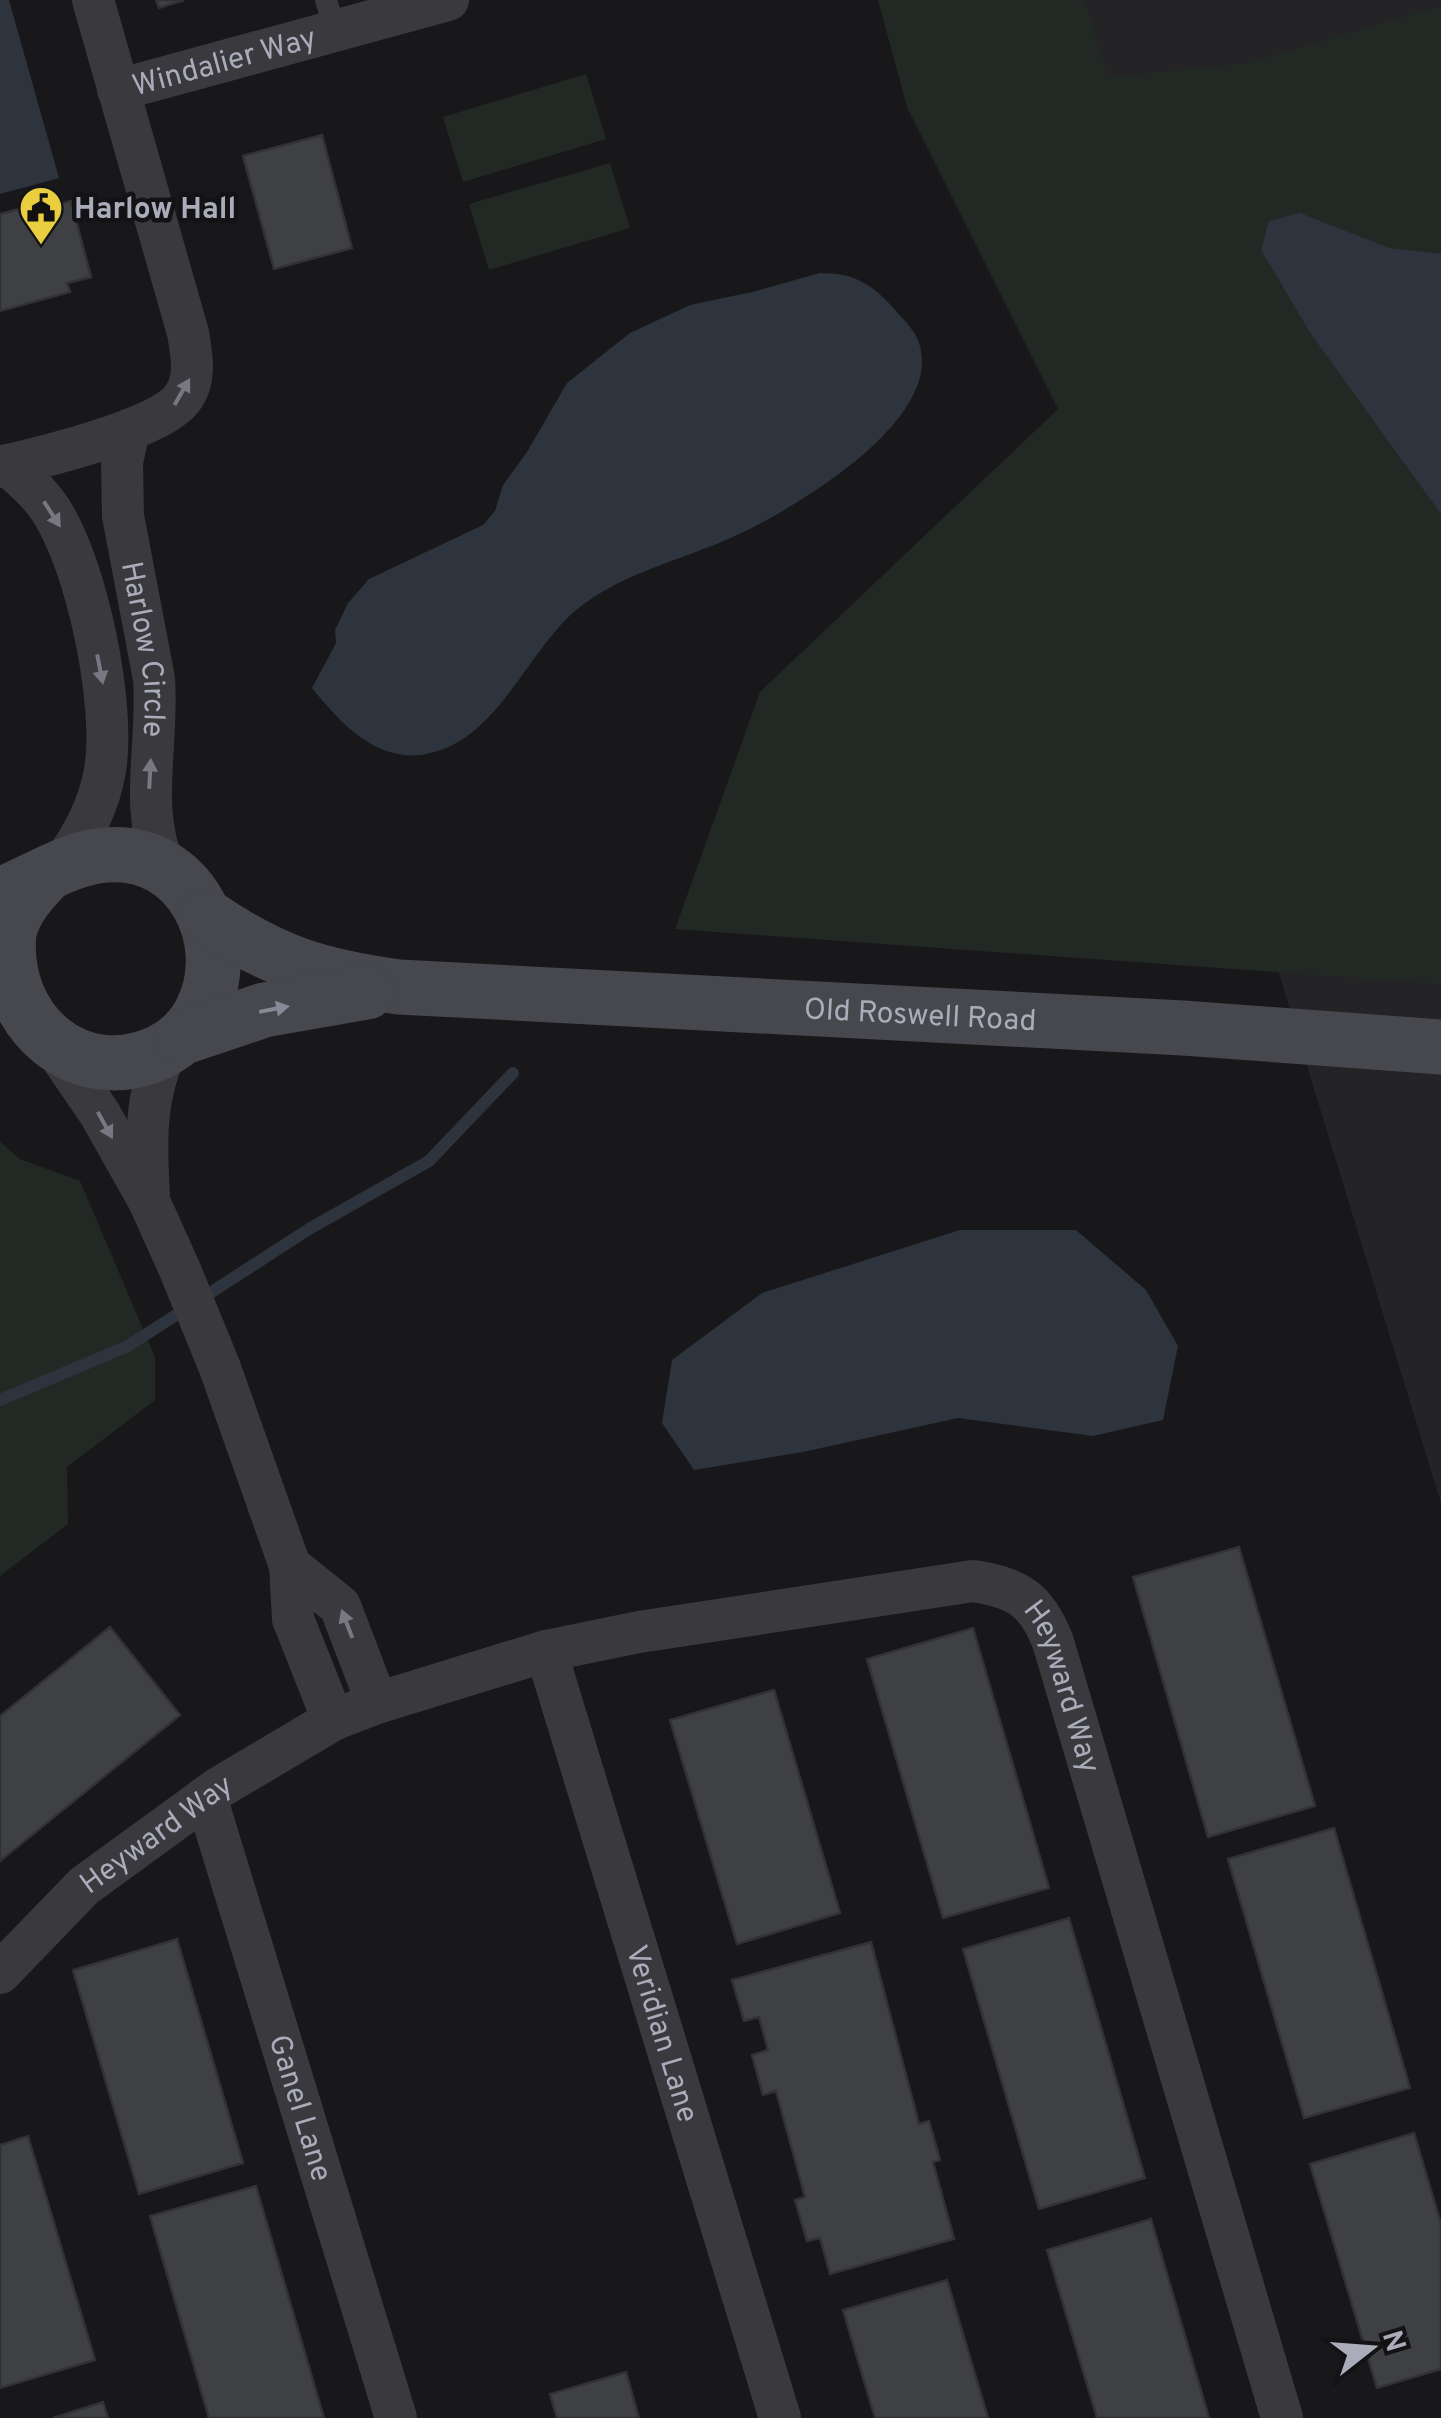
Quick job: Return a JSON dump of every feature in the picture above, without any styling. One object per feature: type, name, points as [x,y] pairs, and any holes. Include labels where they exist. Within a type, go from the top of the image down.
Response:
[{"type":"street","name":"Harlow Circle","points":[[4,466],[148,422],[181,400],[190,384],[193,359],[93,0]]},
{"type":"street","name":"Windalier Way","points":[[118,90],[331,15],[448,0]]},
{"type":"street","name":"Harlow Circle","points":[[35,879],[83,836],[105,772],[108,735],[104,566],[129,430]]},
{"type":"street","name":"Harlow Circle","points":[[4,466],[49,506],[62,530],[104,566],[154,678],[156,710],[150,805],[152,830],[165,869]]},
{"type":"street","points":[[35,879],[85,857],[112,854],[140,858],[165,869]]},
{"type":"street","name":"Old Roswell Road","points":[[165,869],[189,890],[206,916],[214,941],[215,968],[210,994],[199,1018],[174,1044]]},
{"type":"street","name":"Old Roswell Road","points":[[35,879],[8,933],[7,997],[31,1030],[57,1051],[84,1062],[112,1066],[141,1061],[174,1044],[264,1010],[399,987]]},
{"type":"street","name":"Old Roswell Road","points":[[206,916],[244,942],[286,963],[340,979],[399,987],[1163,1027],[1441,1047]]},
{"type":"street","points":[[150,1201],[149,1104],[157,1069],[174,1044]]},
{"type":"street","points":[[57,1051],[100,1114],[150,1201],[220,1368],[290,1566],[292,1619],[333,1720]]},
{"type":"street","points":[[290,1566],[340,1606],[377,1703]]},
{"type":"street","name":"Heyward Way","points":[[0,1973],[84,1886],[206,1797],[333,1720],[546,1650],[973,1581],[1001,1585],[1026,1597],[1044,1618],[1053,1642],[1282,2418]]},
{"type":"street","name":"Veridian Lane","points":[[546,1650],[780,2418]]},
{"type":"street","name":"Ganel Lane","points":[[206,1797],[396,2418]]},
{"type":"shaded area","points":[[0,0],[9,0],[59,178],[0,194]]},
{"type":"shaded area","points":[[878,0],[1084,0],[1108,77],[1248,63],[1441,6],[1441,984],[675,929],[760,692],[1058,409],[907,107]]},
{"type":"shaded area","points":[[989,0],[1441,0],[1441,1503],[1295,1027]]},
{"type":"shaded area","points":[[586,74],[606,139],[463,182],[443,117]]},
{"type":"shaded area","points":[[610,163],[630,228],[489,270],[469,204]]},
{"type":"shaded area","points":[[1300,213],[1389,248],[1441,254],[1441,514],[1311,334],[1261,250],[1269,221]]},
{"type":"shaded area","points":[[820,273],[844,275],[872,288],[907,323],[919,343],[921,372],[910,402],[860,458],[764,521],[633,576],[593,598],[559,627],[484,722],[446,748],[425,754],[387,751],[354,732],[325,704],[312,688],[336,643],[335,630],[348,603],[369,579],[483,525],[495,511],[503,485],[567,383],[630,333],[690,305]]},
{"type":"shaded area","points":[[0,1142],[20,1159],[80,1181],[155,1357],[155,1400],[67,1467],[68,1524],[0,1576]]},
{"type":"shaded area","points":[[960,1230],[1076,1230],[1146,1290],[1178,1346],[1163,1420],[1093,1436],[958,1418],[803,1452],[694,1470],[662,1423],[672,1360],[762,1293]]},
{"type":"building","points":[[156,0],[184,0],[159,8]]},
{"type":"building","points":[[322,135],[352,248],[274,269],[243,156]]},
{"type":"building","name":"Harlow Hall","points":[[71,201],[91,277],[67,283],[70,292],[0,311],[0,214],[46,202],[48,207]]},
{"type":"building","points":[[1239,1547],[1315,1806],[1208,1837],[1133,1577]]},
{"type":"building","points":[[110,1627],[180,1715],[0,1861],[0,1716]]},
{"type":"building","points":[[973,1628],[1049,1888],[943,1918],[867,1659]]},
{"type":"building","points":[[774,1690],[840,1913],[737,1944],[670,1720]]},
{"type":"building","points":[[1334,1828],[1410,2088],[1304,2118],[1228,1859]]},
{"type":"building","points":[[1069,1918],[1145,2178],[1039,2209],[963,1949]]},
{"type":"building","points":[[177,1939],[243,2163],[139,2194],[73,1970]]},
{"type":"building","points":[[871,1942],[919,2124],[929,2121],[940,2160],[933,2162],[954,2239],[830,2274],[820,2238],[807,2241],[795,2200],[805,2197],[776,2091],[763,2095],[752,2055],[768,2050],[759,2017],[744,2021],[732,1980]]},
{"type":"building","points":[[1414,2133],[1441,2224],[1441,2369],[1377,2388],[1310,2164]]},
{"type":"building","points":[[28,2136],[95,2360],[0,2388],[0,2145]]},
{"type":"building","points":[[256,2186],[324,2418],[209,2418],[150,2216]]},
{"type":"building","points":[[1151,2219],[1209,2418],[1097,2418],[1047,2250]]},
{"type":"building","points":[[947,2280],[988,2418],[875,2418],[843,2310]]},
{"type":"building","points":[[626,2372],[639,2418],[557,2418],[550,2394]]},
{"type":"building","points":[[103,2402],[108,2418],[53,2418]]},
{"type":"waterway","points":[[0,1400],[128,1346],[309,1229],[429,1161],[513,1073]]},
{"type":"place","name":"Harlow Hall","points":[[41,246]]}]
